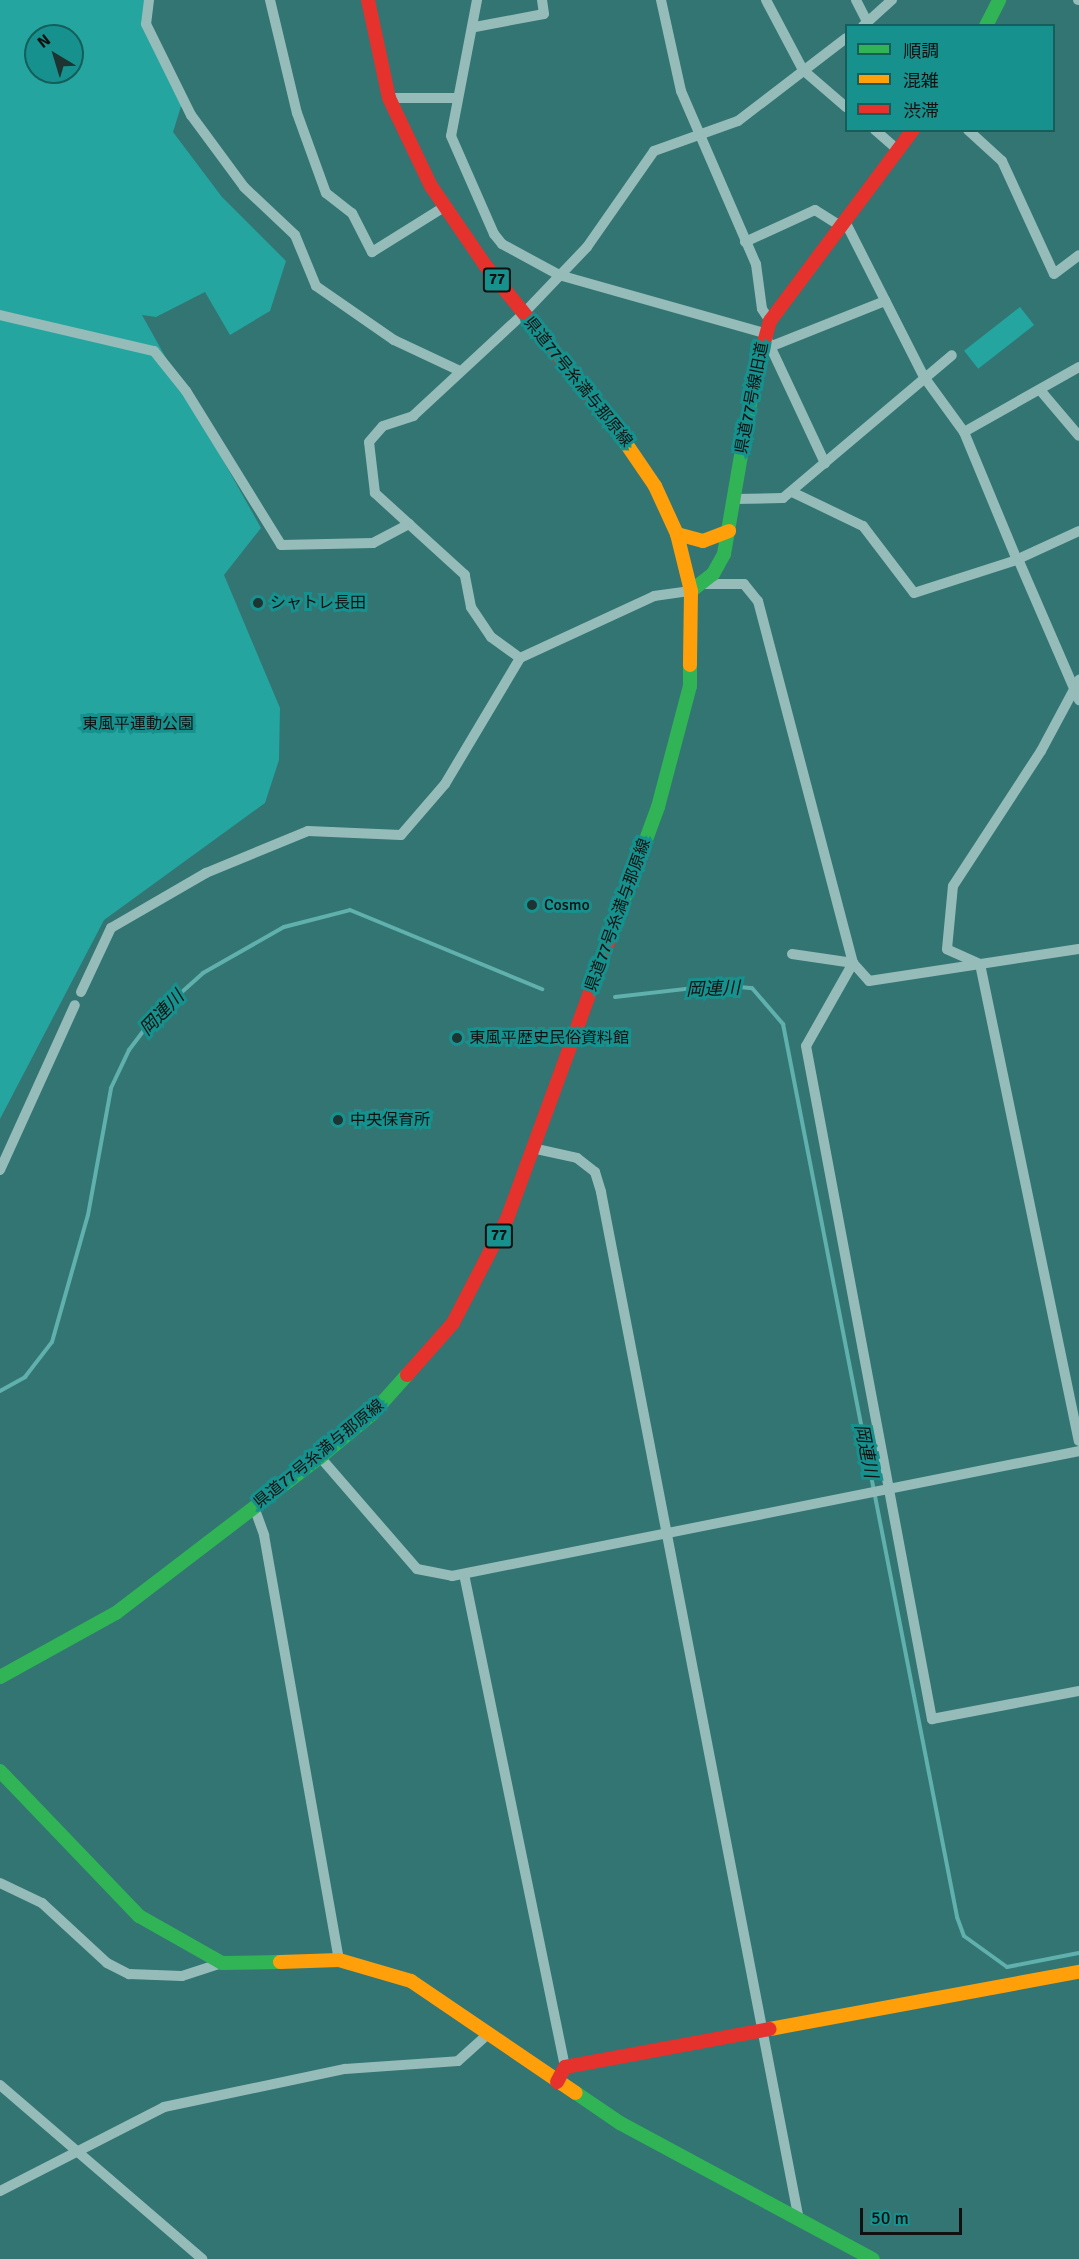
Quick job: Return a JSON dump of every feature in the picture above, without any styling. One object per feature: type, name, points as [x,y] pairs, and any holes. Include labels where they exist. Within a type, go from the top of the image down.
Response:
[{"type":"street","points":[[149,0],[146,24],[191,114],[244,187],[295,235],[316,286],[394,340],[460,370]]},
{"type":"street","points":[[270,0],[291,92],[326,193],[352,213],[372,252],[444,207]]},
{"type":"street","name":"県道77号糸満与那原線","points":[[0,1677],[116,1613],[320,1457],[372,1414],[453,1323],[484,1272],[532,1148],[677,746],[690,686],[696,587],[676,534],[628,442],[523,314],[444,207],[389,98],[368,0]]},
{"type":"street","points":[[477,0],[475,27],[454,98],[454,151],[494,234],[502,244],[559,275],[767,327]]},
{"type":"street","points":[[475,27],[544,14],[542,0]]},
{"type":"street","points":[[661,0],[681,91],[745,242],[772,346],[825,463]]},
{"type":"street","points":[[766,0],[803,70],[845,105]]},
{"type":"street","points":[[856,0],[865,24],[892,0]]},
{"type":"street","points":[[987,24],[999,0]]},
{"type":"street","points":[[520,658],[486,629],[471,606],[465,575],[375,493],[369,442],[383,426],[413,416],[523,314],[587,247],[654,151],[738,121],[845,39]]},
{"type":"street","points":[[389,98],[454,98]]},
{"type":"street","points":[[877,132],[898,150]]},
{"type":"street","name":"県道77号線旧道","points":[[696,587],[719,566],[729,531],[767,327],[912,132]]},
{"type":"street","points":[[970,132],[1002,161],[1054,274],[1079,255]]},
{"type":"street","points":[[745,242],[816,210],[843,224],[924,377],[964,432],[1017,560],[914,593],[863,526],[792,492]]},
{"type":"street","points":[[772,346],[885,301]]},
{"type":"street","points":[[0,315],[154,351],[186,391],[281,545],[373,543],[409,524]]},
{"type":"street","points":[[735,499],[783,498],[952,355]]},
{"type":"street","points":[[964,432],[1079,367]]},
{"type":"street","points":[[1040,390],[1079,436]]},
{"type":"street","points":[[676,534],[703,541],[729,531]]},
{"type":"street","points":[[1079,531],[1018,559],[1076,681],[1079,700]]},
{"type":"street","points":[[81,992],[111,928],[206,873],[308,831],[401,836],[445,784],[520,658],[654,596],[696,587],[744,585],[758,601],[853,963],[869,981],[1079,950]]},
{"type":"street","points":[[980,964],[956,957],[947,949],[953,886],[1041,751],[1076,681]]},
{"type":"street","points":[[792,954],[853,963]]},
{"type":"street","points":[[853,963],[806,1046],[932,1719],[1079,1691]]},
{"type":"street","points":[[980,964],[1079,1441]]},
{"type":"street","points":[[0,1170],[75,1005]]},
{"type":"street","points":[[532,1148],[577,1158],[598,1182],[800,2223]]},
{"type":"street","points":[[320,1457],[417,1569],[464,1574],[1079,1451]]},
{"type":"street","points":[[254,1507],[264,1535],[339,1960]]},
{"type":"street","points":[[464,1574],[565,2067],[557,2082]]},
{"type":"street","points":[[0,1772],[139,1916],[222,1963]]},
{"type":"street","points":[[0,1883],[42,1903],[107,1963],[129,1974],[182,1976],[222,1963],[339,1960],[411,1981],[620,2123],[800,2223],[873,2259]]},
{"type":"street","points":[[565,2067],[1079,1972]]},
{"type":"street","points":[[0,2191],[22,2184],[74,2152],[164,2107],[345,2069],[458,2061],[488,2034]]},
{"type":"street","points":[[0,2085],[74,2152],[202,2259]]},
{"type":"green space","name":"東風平運動公園","points":[[0,0],[145,0],[146,31],[184,97],[173,132],[222,197],[286,261],[270,311],[230,335],[205,292],[156,317],[142,315],[261,528],[224,575],[280,708],[279,760],[265,803],[104,920],[0,1119]]},
{"type":"green space","points":[[1020,307],[1034,325],[978,369],[964,351]]},
{"type":"waterway","name":"岡連川","points":[[0,1391],[25,1377],[52,1342],[88,1215],[111,1088],[129,1050],[154,1017],[203,973],[284,927],[350,910],[542,989]]},
{"type":"waterway","name":"岡連川","points":[[615,997],[721,985],[752,988],[783,1024],[957,1917],[964,1936],[1007,1967],[1079,1953]]},
{"type":"traffic: fast","points":[[987,24],[999,0]]},
{"type":"traffic: fast","points":[[691,591],[713,574],[724,554],[755,375]]},
{"type":"traffic: fast","points":[[623,902],[658,807],[690,686],[690,665]]},
{"type":"traffic: fast","points":[[0,1677],[116,1613],[320,1457],[372,1414],[407,1375]]},
{"type":"traffic: fast","points":[[0,1771],[139,1916],[222,1963],[280,1962]]},
{"type":"traffic: fast","points":[[576,2093],[620,2123],[873,2259]]},
{"type":"traffic: slow","points":[[610,420],[655,486],[677,534],[691,591],[690,665]]},
{"type":"traffic: slow","points":[[677,534],[703,541],[729,531]]},
{"type":"traffic: slow","points":[[280,1962],[339,1960],[411,1981],[576,2093]]},
{"type":"traffic: slow","points":[[770,2029],[1079,1972]]},
{"type":"traffic: jam","points":[[368,0],[389,98],[431,186],[485,265],[610,420]]},
{"type":"traffic: jam","points":[[755,375],[770,321],[912,132]]},
{"type":"traffic: jam","points":[[407,1375],[453,1323],[507,1219],[623,902]]},
{"type":"traffic: jam","points":[[557,2082],[565,2067],[770,2029]]},
{"type":"place","name":"シャトレ長田","points":[[258,603]]},
{"type":"place","name":"Cosmo","points":[[532,905]]},
{"type":"place","name":"東風平歴史民俗資料館","points":[[457,1038]]},
{"type":"place","name":"中央保育所","points":[[338,1120]]}]
